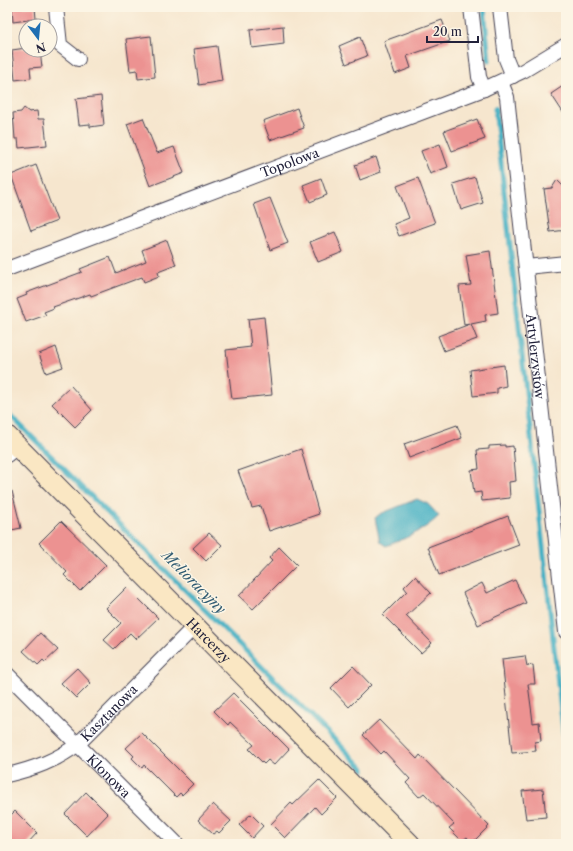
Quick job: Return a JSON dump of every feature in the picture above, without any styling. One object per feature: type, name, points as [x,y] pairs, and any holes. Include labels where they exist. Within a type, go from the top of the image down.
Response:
[{"type":"street","points":[[56,7],[60,45],[78,59]]},
{"type":"street","points":[[471,7],[479,77],[484,89]]},
{"type":"street","name":"Artylerzystów","points":[[500,7],[506,59],[506,97],[566,632]]},
{"type":"street","name":"Topolowa","points":[[7,269],[484,89],[507,79],[566,45]]},
{"type":"street","points":[[526,267],[566,263]]},
{"type":"street","name":"Harcerzy","points":[[10,446],[195,626],[410,844]]},
{"type":"street","name":"Kasztanowa","points":[[7,775],[36,768],[65,755],[78,744],[195,626]]},
{"type":"street","name":"Klonowa","points":[[7,674],[177,844]]},
{"type":"water","points":[[417,499],[428,504],[439,516],[414,534],[386,546],[380,542],[375,518],[380,514]]},
{"type":"building","points":[[12,7],[35,7],[36,18],[18,18],[18,21],[13,22]]},
{"type":"building","points":[[442,20],[450,41],[407,56],[411,68],[395,74],[384,41]]},
{"type":"building","points":[[283,26],[284,44],[252,48],[250,30]]},
{"type":"building","points":[[151,36],[155,77],[138,79],[137,70],[130,71],[126,39]]},
{"type":"building","points":[[360,37],[367,56],[346,64],[339,46]]},
{"type":"building","points":[[217,46],[222,81],[199,85],[194,49]]},
{"type":"building","points":[[18,49],[18,58],[41,58],[42,67],[30,68],[31,78],[15,80],[12,50]]},
{"type":"building","points":[[566,84],[566,117],[551,94]]},
{"type":"building","points":[[101,96],[104,125],[90,127],[90,124],[79,125],[76,99]]},
{"type":"building","points":[[24,108],[29,112],[37,111],[38,119],[44,119],[47,145],[19,148],[18,139],[15,139],[13,113],[21,112]]},
{"type":"building","points":[[297,108],[304,128],[270,140],[263,121]]},
{"type":"building","points":[[143,118],[157,153],[174,147],[184,173],[150,186],[127,124]]},
{"type":"building","points":[[477,119],[485,139],[452,151],[444,131]]},
{"type":"building","points":[[440,144],[448,167],[430,174],[421,151]]},
{"type":"building","points":[[376,157],[381,172],[360,180],[355,165]]},
{"type":"building","points":[[36,165],[57,221],[31,231],[11,175]]},
{"type":"building","points":[[475,177],[483,203],[461,210],[453,184]]},
{"type":"building","points":[[321,178],[327,195],[310,202],[303,185]]},
{"type":"building","points":[[418,178],[435,223],[399,236],[394,224],[409,218],[397,186]]},
{"type":"building","points":[[557,180],[566,189],[566,230],[550,232],[544,189],[552,188]]},
{"type":"building","points":[[270,198],[288,243],[270,250],[254,204]]},
{"type":"building","points":[[335,232],[343,252],[318,262],[310,242]]},
{"type":"building","points":[[167,240],[176,265],[158,272],[159,276],[144,282],[142,277],[91,296],[90,294],[53,307],[54,308],[44,312],[46,315],[26,322],[17,299],[27,295],[26,293],[82,272],[80,269],[110,257],[116,273],[146,261],[142,250]]},
{"type":"building","points":[[490,251],[498,313],[485,315],[486,321],[471,324],[477,339],[444,351],[438,336],[470,324],[464,325],[459,286],[471,285],[466,255]]},
{"type":"building","points":[[264,317],[272,395],[232,399],[226,350],[251,347],[248,319]]},
{"type":"building","points":[[56,347],[63,367],[46,373],[39,354]]},
{"type":"building","points":[[504,365],[506,386],[497,388],[497,393],[473,396],[470,370]]},
{"type":"building","points":[[71,386],[92,410],[75,427],[52,404]]},
{"type":"building","points":[[457,425],[462,438],[409,458],[404,444]]},
{"type":"building","points":[[505,445],[505,447],[513,446],[516,481],[509,482],[510,498],[482,501],[481,492],[474,493],[471,470],[479,469],[477,450],[489,449],[489,446]]},
{"type":"building","points":[[301,449],[319,514],[269,531],[261,506],[252,508],[238,471]]},
{"type":"building","points":[[7,491],[12,491],[21,528],[7,531]]},
{"type":"building","points":[[508,516],[519,545],[439,575],[428,547]]},
{"type":"building","points":[[61,521],[106,565],[80,591],[64,575],[67,572],[39,543]]},
{"type":"building","points":[[209,533],[222,545],[206,561],[193,548]]},
{"type":"building","points":[[279,547],[297,565],[253,609],[239,596],[272,561],[269,558]]},
{"type":"building","points":[[415,576],[431,593],[406,616],[432,643],[421,653],[383,615],[407,591],[404,587]]},
{"type":"building","points":[[515,580],[526,603],[478,625],[463,593],[482,583],[487,593]]},
{"type":"building","points":[[127,587],[158,618],[136,639],[130,633],[114,649],[104,640],[121,623],[106,608]]},
{"type":"building","points":[[40,633],[58,650],[45,662],[43,660],[38,665],[23,651]]},
{"type":"building","points":[[525,656],[527,666],[533,665],[535,684],[528,684],[533,723],[539,722],[541,741],[535,742],[536,751],[512,753],[502,659]]},
{"type":"building","points":[[353,666],[371,685],[349,707],[331,688]]},
{"type":"building","points":[[77,668],[91,683],[76,698],[61,683]]},
{"type":"building","points":[[233,693],[289,749],[274,765],[268,760],[264,764],[249,749],[254,745],[230,722],[228,725],[214,711]]},
{"type":"building","points":[[379,720],[417,759],[420,755],[489,826],[472,843],[467,837],[462,841],[449,828],[454,824],[424,793],[419,797],[406,783],[410,779],[384,751],[381,754],[363,735]]},
{"type":"building","points":[[142,733],[193,784],[182,795],[180,793],[176,797],[144,765],[142,768],[132,758],[134,756],[126,748]]},
{"type":"building","points":[[319,780],[337,798],[321,814],[315,807],[285,838],[271,824],[291,803],[293,805]]},
{"type":"building","points":[[543,789],[546,817],[526,819],[522,791]]},
{"type":"building","points":[[86,792],[108,814],[87,836],[65,814]]},
{"type":"building","points":[[213,804],[231,821],[219,833],[217,831],[213,834],[198,820]]},
{"type":"building","points":[[15,811],[37,833],[27,844],[7,844],[7,819]]},
{"type":"building","points":[[251,814],[263,826],[252,838],[239,825]]},
{"type":"waterway","points":[[484,7],[489,61]]},
{"type":"waterway","points":[[495,108],[566,757]]},
{"type":"waterway","name":"Melioracyjny","points":[[7,412],[364,769]]}]
